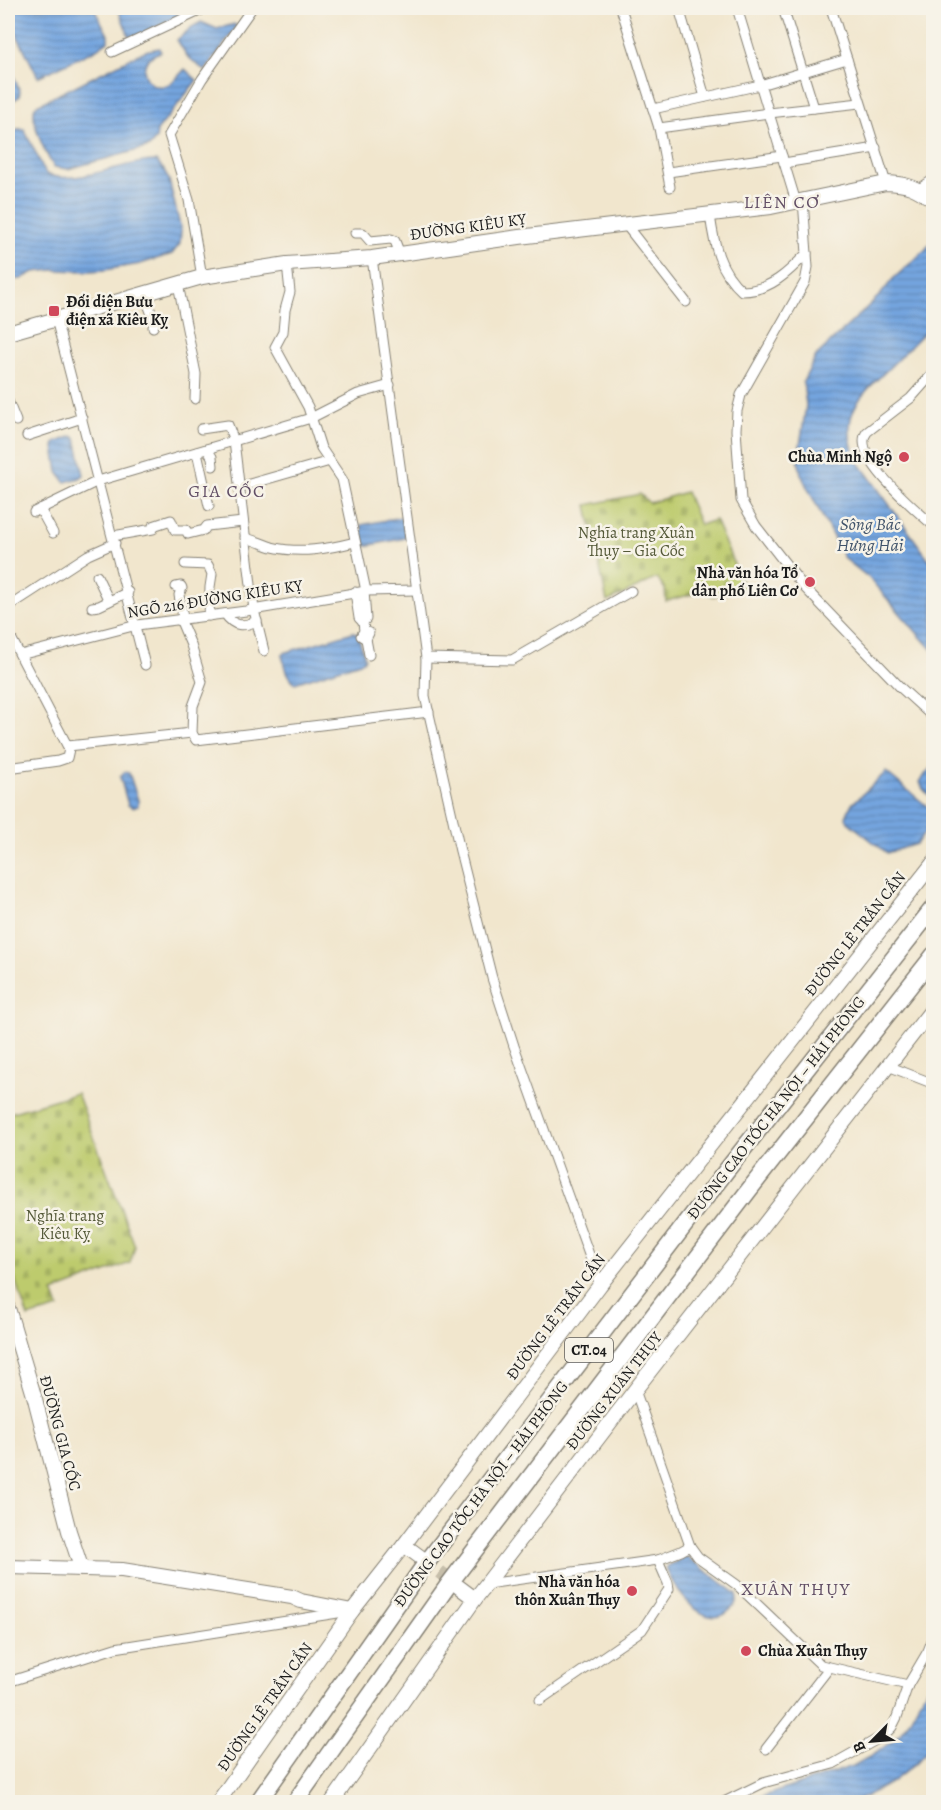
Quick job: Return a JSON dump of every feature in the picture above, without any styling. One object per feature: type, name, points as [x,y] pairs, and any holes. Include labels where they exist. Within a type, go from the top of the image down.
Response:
[{"type":"highway","name":"ĐƯỜNG CAO TỐC HÀ NỘI – HẢI PHÒNG","points":[[258,1803],[424,1566],[718,1180],[933,907]]},
{"type":"highway","name":"ĐƯỜNG CAO TỐC HÀ NỘI – HẢI PHÒNG","points":[[295,1803],[449,1584],[742,1199],[933,955]]},
{"type":"highway","points":[[304,1803],[452,1586],[742,1199]]},
{"type":"main road","name":"ĐƯỜNG KIÊU KỴ","points":[[8,333],[202,277],[288,264],[372,258],[519,237],[710,215],[799,201],[886,183],[904,184],[919,189],[933,201]]},
{"type":"main road","name":"ĐƯỜNG LÊ TRẦN CẨN","points":[[218,1803],[352,1611],[600,1285],[933,862]]},
{"type":"main road","name":"ĐƯỜNG XUÂN THỤY","points":[[332,1803],[475,1599],[933,1007]]},
{"type":"main road","name":"ĐƯỜNG GIA CỐC","points":[[8,1308],[81,1567]]},
{"type":"main road","points":[[404,1545],[423,1559]]},
{"type":"main road","points":[[8,1567],[81,1567],[122,1570],[292,1597],[301,1601],[352,1611]]},
{"type":"main road","points":[[459,1587],[475,1599]]},
{"type":"street","points":[[112,52],[206,8]]},
{"type":"street","points":[[202,277],[189,200],[169,135],[202,79],[252,8]]},
{"type":"street","points":[[621,8],[659,128],[670,187]]},
{"type":"street","points":[[679,8],[705,98]]},
{"type":"street","points":[[736,8],[783,160],[799,201],[808,267],[805,282],[741,395],[736,430],[741,500],[756,526],[802,586],[893,680],[933,717]]},
{"type":"street","points":[[783,8],[814,108]]},
{"type":"street","points":[[831,8],[886,183]]},
{"type":"street","points":[[653,109],[760,85],[847,59]]},
{"type":"street","points":[[659,128],[860,103]]},
{"type":"street","points":[[668,172],[876,148]]},
{"type":"street","points":[[919,189],[933,179]]},
{"type":"street","points":[[710,215],[713,237],[722,266],[730,280],[742,291],[752,291],[779,279],[807,253]]},
{"type":"street","points":[[626,225],[686,302]]},
{"type":"street","points":[[355,233],[363,233],[370,241],[391,239],[395,241],[400,254]]},
{"type":"street","points":[[372,258],[426,658],[425,696],[460,852],[492,978],[514,1046],[600,1285]]},
{"type":"street","points":[[288,264],[290,291],[283,332],[275,347],[308,407],[321,448],[342,479],[355,542],[366,619],[364,631],[369,654]]},
{"type":"street","points":[[178,284],[196,374],[195,399]]},
{"type":"street","points":[[144,293],[155,323],[153,327]]},
{"type":"street","points":[[56,319],[146,665]]},
{"type":"street","points":[[933,372],[911,398],[867,432],[863,442],[868,456],[880,474],[933,526]]},
{"type":"street","points":[[53,533],[37,511],[99,482],[311,418],[358,394],[390,385]]},
{"type":"street","points":[[8,401],[16,421]]},
{"type":"street","points":[[27,436],[82,418]]},
{"type":"street","points":[[201,429],[228,425],[234,441],[254,609],[264,651]]},
{"type":"street","points":[[202,451],[212,457],[213,466]]},
{"type":"street","points":[[202,451],[208,507]]},
{"type":"street","points":[[239,488],[330,461]]},
{"type":"street","points":[[8,607],[114,540],[153,529],[153,526],[168,520],[171,520],[175,530],[186,530],[188,534],[204,530],[207,526],[243,522]]},
{"type":"street","points":[[245,538],[269,546],[303,550],[323,550],[355,542]]},
{"type":"street","points":[[185,564],[208,565],[210,568],[212,574],[209,616]]},
{"type":"street","points":[[97,576],[109,601]]},
{"type":"street","points":[[176,587],[181,586],[182,588],[179,595],[181,619],[202,682],[193,706],[192,733],[194,739],[429,712]]},
{"type":"street","name":"NGÕ 216 ĐƯỜNG KIÊU KỴ","points":[[20,655],[137,625],[225,614],[361,591],[417,590]]},
{"type":"street","points":[[426,658],[512,660],[631,591]]},
{"type":"street","points":[[92,607],[128,592]]},
{"type":"street","points":[[225,614],[230,620],[245,626],[256,621]]},
{"type":"street","points":[[8,632],[68,746],[69,754],[63,760],[8,768]]},
{"type":"street","points":[[68,746],[192,733]]},
{"type":"street","points":[[888,1066],[933,1084]]},
{"type":"street","points":[[635,1390],[690,1546],[698,1557],[737,1585],[817,1662],[829,1668],[908,1685]]},
{"type":"street","points":[[487,1584],[658,1560],[690,1546]]},
{"type":"street","points":[[540,1700],[642,1630],[669,1589],[658,1560]]},
{"type":"street","points":[[299,1619],[301,1601]]},
{"type":"street","points":[[8,1682],[115,1648],[352,1611]]},
{"type":"street","points":[[724,1803],[763,1783],[833,1764],[871,1744],[892,1727],[908,1685],[928,1651],[933,1636]]},
{"type":"street","points":[[766,1749],[829,1668]]},
{"type":"green space","name":"Nghĩa trang Xuân Thụy – Gia Cốc","points":[[686,492],[700,525],[715,520],[745,590],[713,596],[704,591],[666,601],[665,589],[657,578],[607,602],[587,505],[640,494],[649,503]]},
{"type":"green space","name":"Nghĩa trang Kiêu Kỵ","points":[[77,1093],[135,1246],[130,1263],[53,1292],[59,1308],[28,1317],[8,1260],[8,1110],[10,1113]]},
{"type":"water","points":[[8,8],[94,8],[108,35],[108,41],[95,50],[38,77],[8,17]]},
{"type":"water","points":[[118,8],[191,8],[192,9],[130,39]]},
{"type":"water","points":[[201,22],[217,29],[234,24],[237,26],[205,71],[187,56],[177,40]]},
{"type":"water","points":[[159,48],[161,52],[147,61],[145,68],[145,74],[153,85],[167,85],[185,69],[197,80],[157,131],[156,139],[149,147],[68,169],[54,167],[36,129],[35,106],[145,51]]},
{"type":"water","points":[[8,63],[20,91],[19,97],[8,103]]},
{"type":"water","points":[[17,129],[24,129],[46,174],[58,177],[86,175],[130,164],[156,161],[169,180],[181,230],[180,244],[172,254],[140,264],[105,270],[34,272],[21,279],[8,280],[8,138]]},
{"type":"water","name":"Sông Bắc Hưng Hải","points":[[933,240],[933,324],[861,398],[851,419],[850,431],[851,445],[857,460],[933,565],[933,651],[869,578],[844,558],[807,487],[798,459],[806,405],[803,382],[816,356]]},
{"type":"water","points":[[72,436],[76,438],[84,475],[65,482],[58,472],[54,447],[55,443]]},
{"type":"water","points":[[402,517],[406,538],[365,546],[361,525]]},
{"type":"water","points":[[353,632],[357,633],[365,658],[363,661],[295,683],[292,680],[282,656],[284,653]]},
{"type":"water","points":[[933,767],[933,799],[923,789],[920,782]]},
{"type":"water","points":[[124,772],[129,773],[138,800],[138,806],[133,808],[128,805],[120,777]]},
{"type":"water","points":[[886,772],[934,812],[933,822],[916,844],[887,853],[848,822],[846,817],[851,805]]},
{"type":"water","points":[[686,1556],[737,1594],[736,1603],[730,1610],[721,1616],[711,1616],[691,1605],[683,1596],[669,1576],[666,1567]]},
{"type":"water","points":[[933,1677],[933,1744],[915,1764],[892,1782],[855,1802],[746,1802],[853,1766],[876,1753],[905,1728]]},
{"type":"tunnel","points":[[423,1559],[459,1587]]},
{"type":"place","name":"Đối diện Bưu điện xã Kiêu Kỵ","points":[[54,311]]},
{"type":"place","name":"Chùa Minh Ngộ","points":[[904,457]]},
{"type":"place","name":"Nhà văn hóa Tổ dân phố Liên Cơ","points":[[810,582]]},
{"type":"place","name":"Nhà văn hóa thôn Xuân Thụy","points":[[632,1591]]},
{"type":"place","name":"Chùa Xuân Thụy","points":[[746,1651]]},
{"type":"district","name":"LIÊN CƠ","points":[[782,202]]},
{"type":"district","name":"GIA CỐC","points":[[227,491]]},
{"type":"district","name":"XUÂN THỤY","points":[[796,1589]]}]
